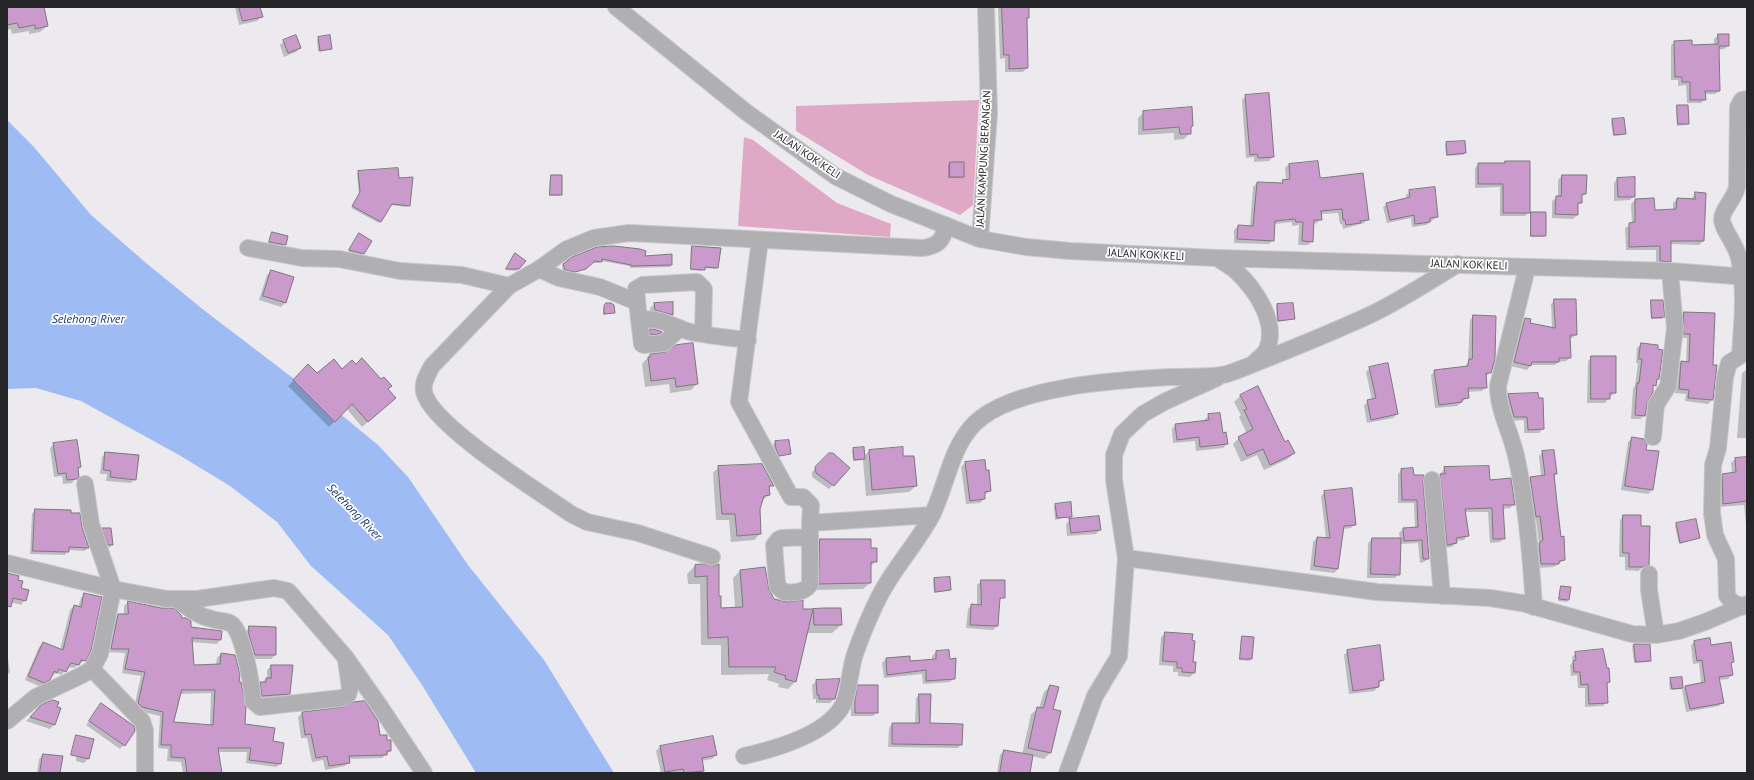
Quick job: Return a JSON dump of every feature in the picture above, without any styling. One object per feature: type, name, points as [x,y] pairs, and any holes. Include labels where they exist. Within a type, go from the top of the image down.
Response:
[{"type":"street","name":"JALAN KOK KELI","points":[[616,7],[746,112],[835,176],[891,204],[980,239],[1026,247],[1070,251],[1217,258],[1670,271],[1745,277]]},
{"type":"street","name":"JALAN KAMPUNG BERANGAN","points":[[980,239],[989,113],[986,7]]},
{"type":"street","points":[[1744,606],[1732,602],[1727,596],[1726,559],[1715,535],[1712,513],[1714,465],[1718,448],[1724,377],[1729,363],[1740,356],[1745,277],[1738,250],[1723,226],[1722,218],[1723,213],[1735,196],[1737,187],[1738,107],[1742,100],[1747,99]]},
{"type":"street","points":[[712,557],[638,533],[598,525],[578,519],[459,436],[434,410],[424,392],[424,381],[432,366],[509,286],[539,269],[567,249],[594,238],[622,234],[650,234],[922,248],[934,246],[940,243],[944,238],[946,225]]},
{"type":"street","points":[[760,240],[739,402],[791,497],[803,497],[811,505],[810,530],[932,514]]},
{"type":"street","points":[[248,248],[302,258],[339,259],[400,271],[462,275],[509,286]]},
{"type":"street","points":[[1217,258],[1236,271],[1250,286],[1265,313],[1271,334],[1266,350],[1253,364]]},
{"type":"street","points":[[1066,772],[1096,696],[1119,656],[1126,558],[1114,480],[1114,455],[1122,434],[1143,414],[1164,402],[1225,374],[1311,342],[1374,313],[1458,264]]},
{"type":"street","points":[[1527,268],[1498,386],[1498,399],[1517,459],[1534,606]]},
{"type":"street","points":[[539,269],[559,278],[600,287],[637,302]]},
{"type":"street","points":[[1653,437],[1656,405],[1668,386],[1675,328],[1670,271]]},
{"type":"street","points":[[680,328],[664,343],[642,344],[636,289],[643,285],[698,282],[704,289],[703,334]]},
{"type":"street","points":[[639,320],[653,319],[664,321],[680,328],[703,334],[748,340]]},
{"type":"street","points":[[744,756],[783,746],[820,727],[834,716],[844,701],[855,655],[876,604],[882,592],[913,547],[932,514],[957,447],[966,432],[993,409],[1003,404],[1035,394],[1087,385],[1146,379],[1225,374]]},
{"type":"street","points":[[1432,480],[1442,596]]},
{"type":"street","points":[[7,721],[36,697],[82,676],[92,668],[102,646],[113,589],[91,524],[85,484]]},
{"type":"street","points":[[1126,558],[1377,592],[1490,598],[1534,606],[1632,634],[1656,635],[1679,631],[1744,606]]},
{"type":"street","points":[[7,563],[156,598],[197,599],[263,589],[282,588],[293,596],[346,658],[380,705],[424,773]]},
{"type":"street","points":[[1649,574],[1649,590],[1656,635]]},
{"type":"street","points":[[177,599],[192,612],[203,617],[230,623],[236,628],[248,667],[254,701],[260,707],[342,698],[348,695],[350,688],[346,658]]},
{"type":"street","points":[[92,668],[142,721],[145,730],[145,773]]},
{"type":"shaded area","points":[[979,100],[973,205],[960,215],[868,175],[796,131],[796,106]]},
{"type":"shaded area","points":[[744,137],[753,140],[837,203],[891,224],[890,237],[738,226]]},
{"type":"water","name":"Selehong River","points":[[7,120],[34,147],[91,215],[146,263],[205,311],[344,417],[378,445],[408,477],[468,565],[544,660],[614,773],[476,773],[422,685],[388,635],[311,566],[277,522],[230,486],[179,455],[81,401],[36,388],[7,389]]},
{"type":"building","points":[[7,7],[44,7],[48,26],[35,29],[35,25],[19,28],[17,23],[7,25]]},
{"type":"building","points":[[239,7],[260,7],[263,17],[243,21]]},
{"type":"building","points":[[1002,7],[1029,7],[1029,18],[1027,18],[1028,68],[1009,69],[1009,55],[1004,55]]},
{"type":"building","points":[[1718,34],[1729,34],[1729,46],[1719,46],[1720,91],[1705,91],[1706,100],[1690,100],[1690,82],[1682,82],[1682,77],[1675,77],[1674,41],[1692,40],[1692,45],[1718,44]]},
{"type":"building","points":[[296,35],[301,48],[288,53],[283,40]]},
{"type":"building","points":[[330,35],[332,49],[320,51],[318,37]]},
{"type":"building","points":[[1269,93],[1274,157],[1258,158],[1257,154],[1250,155],[1245,95]]},
{"type":"building","points":[[1677,105],[1688,105],[1689,124],[1678,124]]},
{"type":"building","points":[[1192,107],[1193,126],[1191,127],[1191,134],[1180,134],[1179,127],[1143,130],[1143,111]]},
{"type":"building","points":[[1624,118],[1626,134],[1614,135],[1612,119]]},
{"type":"building","points":[[1465,141],[1466,153],[1447,155],[1446,142]]},
{"type":"building","points":[[1318,161],[1320,177],[1322,178],[1363,173],[1369,220],[1360,221],[1361,223],[1346,225],[1345,220],[1343,220],[1342,209],[1321,211],[1322,220],[1314,220],[1313,242],[1302,241],[1303,222],[1296,222],[1295,219],[1275,221],[1274,241],[1237,239],[1238,225],[1253,226],[1257,182],[1283,183],[1282,180],[1290,179],[1289,164]]},
{"type":"building","points":[[1505,161],[1530,161],[1530,213],[1503,213],[1503,184],[1478,184],[1478,163],[1505,163]]},
{"type":"building","points":[[950,162],[964,162],[964,177],[950,177]]},
{"type":"building","points":[[398,168],[399,178],[413,177],[410,206],[392,204],[381,222],[352,206],[360,192],[358,171]]},
{"type":"building","points":[[551,175],[562,175],[562,195],[550,195]]},
{"type":"building","points":[[1562,175],[1587,175],[1586,194],[1582,194],[1582,203],[1578,203],[1578,215],[1555,214],[1556,196],[1561,196]]},
{"type":"building","points":[[1635,177],[1635,197],[1618,197],[1617,178]]},
{"type":"building","points":[[1435,187],[1438,217],[1430,218],[1430,222],[1415,224],[1414,215],[1390,220],[1386,203],[1410,197],[1409,190]]},
{"type":"building","points":[[1695,192],[1706,193],[1704,241],[1671,241],[1671,262],[1660,261],[1660,246],[1629,247],[1629,223],[1635,222],[1635,199],[1654,198],[1655,210],[1676,209],[1677,198],[1695,199]]},
{"type":"building","points":[[1531,212],[1546,212],[1546,236],[1531,236]]},
{"type":"building","points":[[272,232],[288,236],[286,245],[269,242]]},
{"type":"building","points":[[359,233],[372,241],[364,254],[349,250]]},
{"type":"building","points":[[614,246],[640,249],[646,251],[645,256],[672,254],[672,265],[631,266],[602,259],[602,262],[595,261],[586,269],[575,272],[565,270],[563,264],[572,257],[597,247]]},
{"type":"building","points":[[692,246],[721,248],[718,268],[705,267],[705,270],[691,269]]},
{"type":"building","points":[[515,253],[526,261],[519,269],[506,269]]},
{"type":"building","points":[[271,270],[294,277],[286,303],[263,296]]},
{"type":"building","points":[[1554,299],[1576,299],[1577,335],[1570,335],[1571,358],[1559,358],[1559,362],[1532,362],[1531,366],[1514,362],[1525,318],[1531,319],[1530,323],[1555,328]]},
{"type":"building","points":[[1651,300],[1663,300],[1665,317],[1652,318]]},
{"type":"building","points":[[673,302],[673,315],[655,310],[654,303]]},
{"type":"building","points":[[606,303],[611,303],[614,305],[615,313],[604,314],[604,306]]},
{"type":"building","points":[[1293,303],[1295,319],[1278,321],[1277,304]]},
{"type":"building","points":[[1684,312],[1715,313],[1713,365],[1717,365],[1713,400],[1688,398],[1689,390],[1679,389],[1681,361],[1689,362],[1690,334],[1684,334]]},
{"type":"building","points":[[1473,315],[1496,316],[1495,359],[1491,373],[1486,373],[1487,388],[1468,388],[1469,398],[1462,399],[1462,402],[1439,405],[1434,370],[1468,366],[1469,359],[1472,359]]},
{"type":"building","points":[[650,329],[662,332],[660,334],[650,335]]},
{"type":"building","points":[[693,343],[698,384],[676,387],[675,378],[651,381],[648,357],[650,357],[650,354],[665,352],[676,345]]},
{"type":"building","points":[[1641,343],[1658,345],[1658,349],[1663,350],[1659,379],[1657,379],[1656,386],[1653,385],[1653,392],[1647,404],[1645,416],[1635,415],[1637,383],[1639,383],[1642,359],[1639,359]]},
{"type":"building","points":[[1591,356],[1616,356],[1616,393],[1610,393],[1610,399],[1591,399]]},
{"type":"building","points":[[362,358],[381,379],[384,377],[392,386],[388,389],[396,398],[368,422],[352,404],[335,422],[293,380],[308,364],[317,373],[334,359],[342,369],[352,360],[356,364]]},
{"type":"building","points":[[1388,363],[1398,414],[1371,420],[1367,400],[1376,398],[1369,367]]},
{"type":"building","points":[[1258,386],[1285,442],[1288,440],[1295,453],[1270,465],[1263,449],[1247,456],[1238,437],[1253,429],[1244,410],[1247,409],[1240,395]]},
{"type":"building","points":[[1538,393],[1539,398],[1543,398],[1544,429],[1528,430],[1527,417],[1514,417],[1508,394]]},
{"type":"building","points":[[1220,413],[1223,433],[1226,432],[1228,444],[1200,447],[1199,437],[1177,440],[1175,424],[1209,420],[1208,414]]},
{"type":"building","points":[[1632,437],[1644,439],[1647,444],[1646,450],[1659,451],[1653,490],[1625,486]]},
{"type":"building","points":[[77,440],[81,467],[78,468],[79,477],[77,479],[67,480],[66,473],[58,474],[53,443]]},
{"type":"building","points":[[789,440],[791,454],[779,456],[775,441]]},
{"type":"building","points":[[864,447],[865,459],[854,460],[853,448]]},
{"type":"building","points":[[903,447],[903,456],[914,456],[917,486],[872,490],[869,450]]},
{"type":"building","points":[[1554,450],[1557,474],[1554,474],[1561,537],[1564,536],[1565,560],[1559,561],[1559,564],[1541,564],[1539,543],[1543,540],[1540,516],[1536,517],[1530,477],[1545,475],[1542,451]]},
{"type":"building","points":[[105,452],[139,455],[136,480],[110,477],[111,471],[104,470]]},
{"type":"building","points":[[829,453],[833,453],[850,468],[834,486],[816,473],[815,467]]},
{"type":"building","points":[[1747,457],[1747,501],[1723,504],[1722,474],[1736,472],[1735,458]]},
{"type":"building","points":[[985,460],[986,470],[989,470],[991,491],[985,492],[985,499],[970,501],[965,462]]},
{"type":"building","points":[[762,464],[774,486],[769,486],[770,495],[764,496],[760,509],[761,534],[737,536],[735,514],[722,514],[718,466]]},
{"type":"building","points":[[1489,466],[1490,480],[1511,478],[1515,505],[1503,505],[1505,539],[1493,539],[1492,508],[1465,509],[1469,536],[1456,538],[1457,543],[1447,545],[1440,474],[1445,474],[1444,467]]},
{"type":"building","points":[[1413,468],[1414,475],[1424,475],[1423,481],[1429,559],[1423,559],[1422,540],[1404,541],[1403,528],[1418,527],[1417,500],[1402,500],[1401,469]]},
{"type":"building","points":[[1352,488],[1356,525],[1344,526],[1338,569],[1314,566],[1317,537],[1330,538],[1324,491]]},
{"type":"building","points":[[1071,502],[1072,517],[1057,518],[1055,504]]},
{"type":"building","points":[[35,509],[71,510],[71,513],[80,513],[82,527],[89,548],[69,547],[69,552],[33,551]]},
{"type":"building","points":[[1623,515],[1641,515],[1641,526],[1650,526],[1649,565],[1643,567],[1629,567],[1629,553],[1623,553]]},
{"type":"building","points":[[1099,516],[1101,530],[1071,533],[1069,519]]},
{"type":"building","points":[[1696,519],[1700,538],[1680,543],[1676,523]]},
{"type":"building","points":[[102,528],[111,528],[113,545],[108,545]]},
{"type":"building","points":[[1372,538],[1401,538],[1400,575],[1371,574]]},
{"type":"building","points":[[820,539],[871,539],[871,548],[877,548],[877,562],[871,562],[871,583],[819,584]]},
{"type":"building","points":[[704,564],[714,566],[719,564],[719,596],[721,596],[721,608],[743,607],[740,570],[765,567],[769,589],[774,599],[787,602],[803,600],[803,609],[813,609],[796,682],[785,679],[786,676],[774,672],[776,667],[729,667],[728,637],[708,638],[707,576],[695,577],[695,565]]},
{"type":"building","points":[[7,573],[19,576],[18,580],[23,581],[21,588],[29,590],[26,601],[13,598],[11,607],[7,606]]},
{"type":"building","points":[[950,577],[951,590],[935,592],[934,578]]},
{"type":"building","points":[[981,580],[1005,580],[1005,598],[1000,598],[998,626],[970,625],[971,604],[981,605]]},
{"type":"building","points":[[1561,586],[1571,587],[1569,600],[1559,599]]},
{"type":"building","points":[[84,593],[102,597],[91,651],[86,661],[81,660],[79,665],[71,663],[66,672],[59,669],[57,673],[54,671],[50,680],[44,683],[28,676],[43,642],[63,650],[74,605],[81,607]]},
{"type":"building","points":[[128,601],[161,608],[174,608],[182,618],[186,618],[191,621],[191,627],[222,631],[221,640],[192,638],[194,665],[220,664],[221,653],[235,655],[240,674],[239,682],[241,682],[246,706],[245,724],[275,728],[273,741],[284,743],[281,764],[249,760],[251,748],[218,748],[222,773],[187,773],[185,758],[171,757],[171,745],[161,745],[163,712],[142,707],[138,703],[145,672],[125,669],[129,649],[111,649],[118,614],[128,614]],"holes":[[[182,690],[215,690],[213,725],[174,722]]]},
{"type":"building","points":[[841,608],[842,625],[814,625],[813,609]]},
{"type":"building","points":[[249,626],[276,627],[276,655],[255,655],[249,635]]},
{"type":"building","points":[[1165,632],[1193,634],[1192,640],[1195,641],[1193,662],[1196,662],[1195,673],[1182,672],[1182,668],[1177,668],[1177,662],[1163,661]]},
{"type":"building","points":[[1242,636],[1254,637],[1252,659],[1240,659]]},
{"type":"building","points":[[1710,638],[1711,645],[1731,642],[1734,662],[1731,663],[1733,675],[1719,677],[1724,703],[1690,709],[1685,686],[1705,682],[1702,660],[1697,661],[1694,641]]},
{"type":"building","points":[[1634,644],[1650,644],[1651,661],[1636,662]]},
{"type":"building","points":[[1380,645],[1384,680],[1379,681],[1379,687],[1353,691],[1347,650]]},
{"type":"building","points":[[1603,649],[1607,668],[1609,668],[1610,682],[1607,683],[1608,703],[1589,704],[1588,684],[1581,685],[1580,672],[1574,672],[1573,661],[1576,660],[1575,652]]},
{"type":"building","points":[[949,650],[950,659],[956,658],[955,679],[926,681],[926,670],[887,675],[886,658],[910,656],[910,661],[936,659],[936,651]]},
{"type":"building","points":[[271,665],[293,665],[290,694],[262,696],[260,682],[266,682],[266,678],[271,678]]},
{"type":"building","points":[[1682,677],[1683,688],[1672,689],[1670,678]]},
{"type":"building","points":[[840,679],[835,699],[819,699],[819,695],[817,695],[816,680]]},
{"type":"building","points":[[858,685],[878,685],[878,713],[855,713],[855,700]]},
{"type":"building","points":[[1050,685],[1059,687],[1053,709],[1061,711],[1051,753],[1028,748],[1037,707],[1043,708]]},
{"type":"building","points":[[919,694],[931,694],[930,723],[963,724],[962,745],[892,744],[892,723],[919,723]]},
{"type":"building","points":[[53,700],[59,702],[57,707],[61,708],[55,725],[30,717],[41,705]]},
{"type":"building","points":[[365,701],[378,721],[380,735],[387,735],[387,740],[391,740],[391,751],[387,751],[387,755],[349,756],[350,763],[329,766],[327,756],[316,758],[311,734],[305,735],[302,712],[343,707],[354,702]]},
{"type":"building","points":[[101,703],[134,726],[135,731],[125,746],[89,721]]},
{"type":"building","points":[[76,735],[94,739],[89,759],[71,755]]},
{"type":"building","points":[[713,736],[717,755],[702,758],[704,771],[684,773],[683,769],[665,772],[660,746]]},
{"type":"building","points":[[1004,750],[1033,755],[1030,773],[1000,773]]},
{"type":"building","points":[[43,754],[63,756],[60,773],[40,773]]}]
